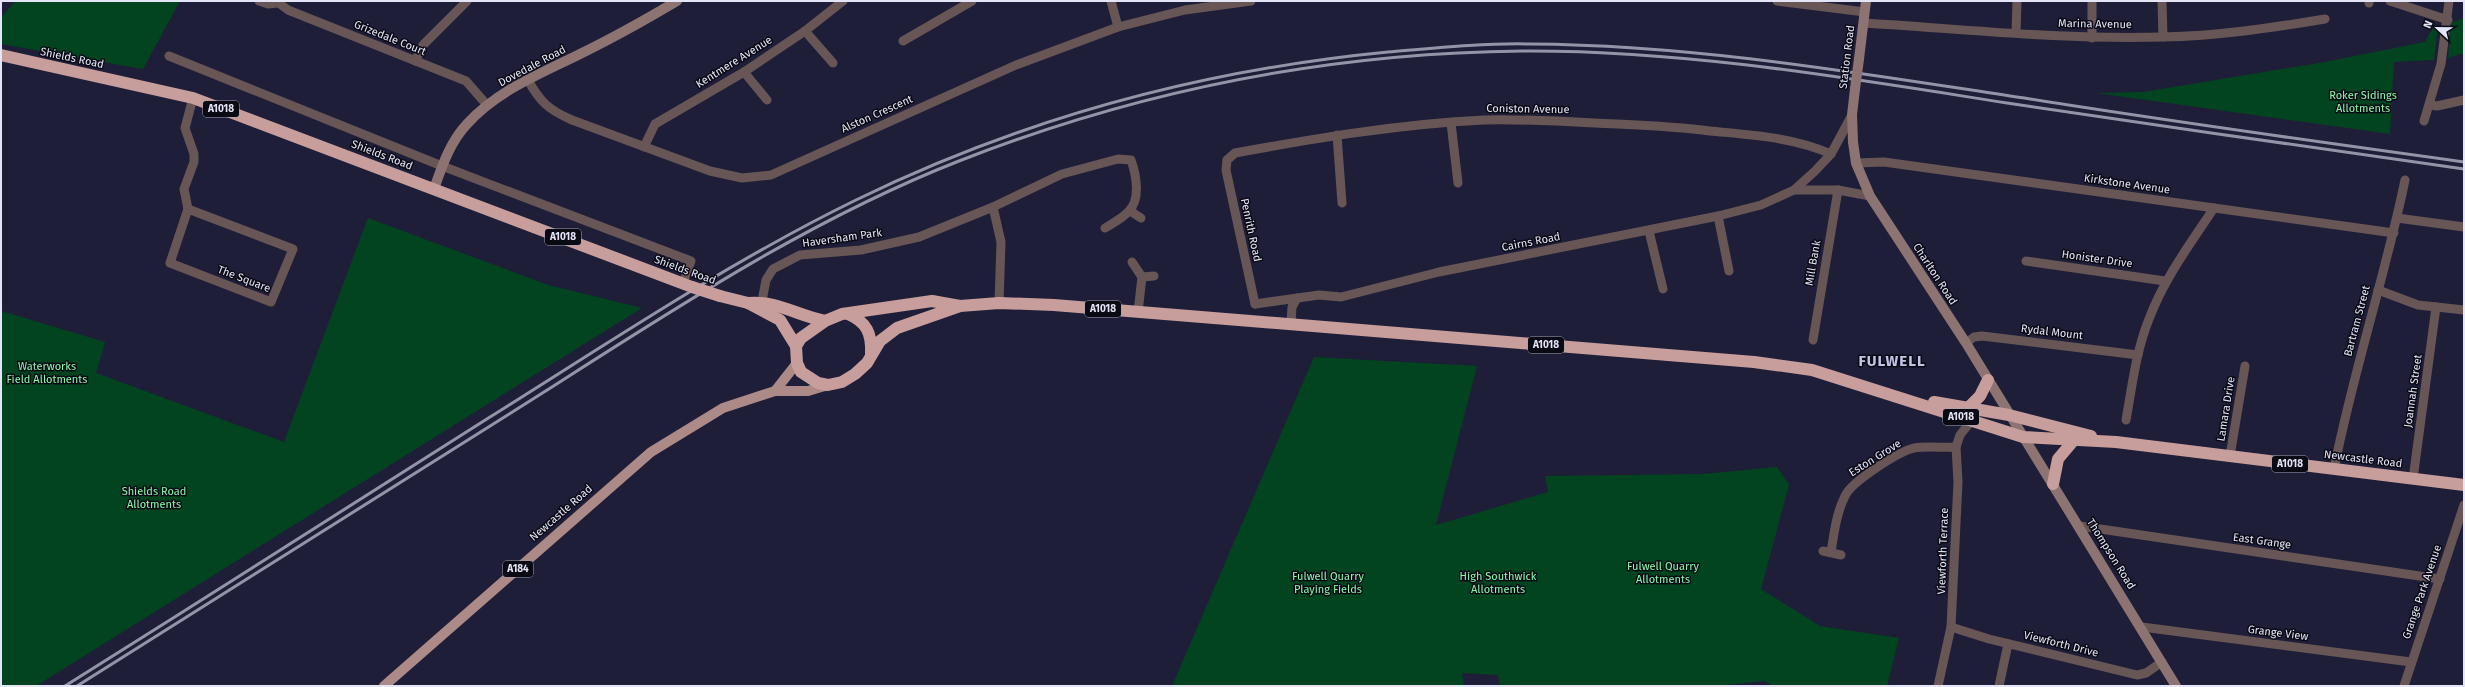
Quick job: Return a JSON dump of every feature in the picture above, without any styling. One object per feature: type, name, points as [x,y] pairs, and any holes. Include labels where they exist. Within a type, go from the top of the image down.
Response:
[{"type":"highway","name":"Shields Road","points":[[1,55],[193,98],[688,285],[720,296],[748,303]]},
{"type":"highway","name":"A1018","points":[[848,314],[932,301],[960,306]]},
{"type":"highway","name":"A1018","points":[[748,303],[762,302],[798,315],[825,320]]},
{"type":"highway","name":"A1018","points":[[871,354],[886,335],[897,328],[960,306],[999,302],[1291,323],[1754,362],[1812,370],[1899,396],[2023,437]]},
{"type":"highway","name":"A1018","points":[[748,303],[780,320],[796,346]]},
{"type":"highway","points":[[848,314],[860,319],[871,335],[871,354],[867,363],[855,374],[842,382],[828,385],[810,380],[801,372],[797,363],[796,346],[807,333],[825,320],[848,314]]},
{"type":"highway","points":[[1968,408],[1980,396],[1988,380]]},
{"type":"highway","name":"A1018","points":[[1899,396],[2010,415]]},
{"type":"highway","name":"Newcastle Road","points":[[2010,415],[2116,442]]},
{"type":"highway","name":"Newcastle Road","points":[[2023,437],[2116,442],[2464,485]]},
{"type":"highway","points":[[2053,484],[2058,459],[2074,440]]},
{"type":"main road","name":"Dovedale Road","points":[[434,189],[442,166],[454,141],[466,125],[487,105],[528,80],[629,29],[677,1]]},
{"type":"main road","name":"Station Road","points":[[1852,115],[1866,1]]},
{"type":"main road","name":"Charlton Road","points":[[1852,115],[1856,163],[1870,196],[1966,343],[2023,437]]},
{"type":"main road","points":[[775,391],[797,363]]},
{"type":"main road","name":"A184","points":[[775,391],[794,392],[828,385]]},
{"type":"main road","name":"Newcastle Road","points":[[384,686],[652,452],[723,408],[775,391]]},
{"type":"main road","name":"Thompson Road","points":[[2023,437],[2080,526],[2142,627],[2176,686]]},
{"type":"street","points":[[259,1],[268,4],[277,2]]},
{"type":"street","points":[[415,61],[423,45],[467,1]]},
{"type":"street","name":"Kentmere Avenue","points":[[644,147],[656,124],[744,72],[805,30],[843,1]]},
{"type":"street","points":[[903,41],[972,1]]},
{"type":"street","points":[[1111,1],[1118,27]]},
{"type":"street","name":"Alston Crescent","points":[[528,80],[543,104],[555,113],[710,171],[742,178],[771,175],[1016,65],[1118,27],[1184,6],[1251,1]]},
{"type":"street","points":[[1777,1],[1864,18]]},
{"type":"street","points":[[2016,33],[2017,1]]},
{"type":"street","points":[[2092,1],[2092,38]]},
{"type":"street","points":[[2162,1],[2163,37]]},
{"type":"street","points":[[2390,1],[2448,20]]},
{"type":"street","points":[[2424,121],[2430,106],[2441,64],[2448,20],[2449,1]]},
{"type":"street","name":"Grizedale Court","points":[[277,2],[288,10],[466,81],[487,105]]},
{"type":"street","name":"Marina Avenue","points":[[1864,18],[2016,33],[2092,38],[2163,37],[2240,31],[2325,19]]},
{"type":"street","points":[[805,30],[833,63]]},
{"type":"street","name":"Shields Road","points":[[170,56],[442,166],[691,261],[688,285]]},
{"type":"street","points":[[744,72],[767,100]]},
{"type":"street","name":"The Square","points":[[188,209],[293,249],[271,302],[170,263],[188,209],[184,189],[194,162],[194,154],[185,128],[193,98]]},
{"type":"street","points":[[2430,106],[2437,106],[2464,100]]},
{"type":"street","name":"Cairns Road","points":[[1255,304],[1319,295],[1342,298],[1438,272],[1649,231],[1761,205],[1794,190],[1815,171],[1831,154],[1852,115]]},
{"type":"street","name":"Coniston Avenue","points":[[1227,160],[1235,153],[1337,135],[1451,123],[1538,120],[1679,127],[1799,142],[1831,154]]},
{"type":"street","points":[[1451,123],[1458,183]]},
{"type":"street","points":[[1337,135],[1342,203]]},
{"type":"street","name":"Haversham Park","points":[[762,302],[766,280],[773,269],[800,255],[861,250],[919,237],[994,207],[1062,174],[1118,159],[1130,160],[1135,173],[1136,196],[1130,211]]},
{"type":"street","name":"Penrith Road","points":[[1227,160],[1226,170],[1255,304]]},
{"type":"street","name":"Kirkstone Avenue","points":[[1856,163],[1884,162],[2394,233]]},
{"type":"street","name":"Bartram Street","points":[[2334,469],[2346,408],[2394,233],[2405,180]]},
{"type":"street","name":"Cairns Road","points":[[1794,190],[1838,190],[1870,196]]},
{"type":"street","name":"Mill Bank","points":[[1812,340],[1838,190]]},
{"type":"street","points":[[994,207],[1002,242],[999,302]]},
{"type":"street","points":[[2126,420],[2138,355],[2148,320],[2166,281],[2214,208]]},
{"type":"street","points":[[1105,228],[1130,211],[1140,218]]},
{"type":"street","points":[[1718,216],[1729,271]]},
{"type":"street","points":[[2397,218],[2464,227]]},
{"type":"street","points":[[1649,231],[1663,289]]},
{"type":"street","name":"Honister Drive","points":[[2026,261],[2166,281]]},
{"type":"street","points":[[1132,262],[1142,277],[1138,312]]},
{"type":"street","points":[[1142,277],[1154,276]]},
{"type":"street","points":[[2378,290],[2418,305],[2464,310]]},
{"type":"street","points":[[1291,323],[1292,307],[1298,298]]},
{"type":"street","points":[[1247,321],[1255,304]]},
{"type":"street","name":"Joannah Street","points":[[2413,479],[2436,307]]},
{"type":"street","name":"Rydal Mount","points":[[1966,343],[1974,337],[1982,336],[2138,355]]},
{"type":"street","name":"Lamara Drive","points":[[2230,456],[2245,366]]},
{"type":"street","name":"Viewforth Terrace","points":[[1938,686],[1952,627],[1958,482],[1956,448],[1960,435],[1972,420]]},
{"type":"street","name":"Eston Grove","points":[[1841,555],[1827,552],[1840,508],[1845,495],[1853,484],[1909,450],[1956,448]]},
{"type":"street","name":"Grange Park Avenue","points":[[2404,686],[2464,505]]},
{"type":"street","name":"East Grange","points":[[2080,526],[2440,579]]},
{"type":"street","name":"Viewforth Drive","points":[[1952,627],[2008,644],[2137,675],[2146,673],[2162,662]]},
{"type":"street","name":"Grange View","points":[[2142,627],[2411,662]]},
{"type":"street","points":[[1999,686],[2008,644]]},
{"type":"green space","points":[[15,1],[180,1],[143,69],[1,44],[1,18]]},
{"type":"green space","points":[[2464,18],[2464,53],[2448,58],[2451,23]]},
{"type":"green space","name":"Roker Sidings Allotments","points":[[2438,26],[2434,60],[2394,62],[2390,134],[2096,93],[2143,92],[2325,62],[2425,42],[2432,29]]},
{"type":"green space","name":"Shields Road Allotments","points":[[368,218],[548,285],[642,308],[36,686],[1,686],[1,311],[105,342],[96,373],[284,442]]},
{"type":"green space","points":[[1314,357],[1477,366],[1436,525],[1548,492],[1545,476],[1703,474],[1777,467],[1789,485],[1761,589],[1820,626],[1899,638],[1887,686],[1774,686],[1764,681],[1717,686],[1500,686],[1498,675],[1462,673],[1464,686],[1172,686]]},
{"type":"railway","points":[[65,686],[670,304],[716,276],[809,224],[856,200],[919,171],[984,145],[1049,122],[1115,102],[1182,85],[1250,71],[1319,60],[1388,52],[1494,44],[1593,46],[1718,55],[1781,62],[2192,124],[2464,162]]},
{"type":"railway","points":[[77,686],[644,328],[746,266],[798,237],[904,184],[959,161],[1027,136],[1095,115],[1165,96],[1235,80],[1306,68],[1378,59],[1450,53],[1522,51],[1644,55],[1705,60],[1826,75],[2064,112],[2464,169]]},
{"type":"district","name":"FULWELL","points":[[1892,361]]},
{"type":"park label","name":"Waterworks Field Allotments","points":[[47,372]]},
{"type":"park label","name":"Fulwell Quarry Allotments","points":[[1663,572]]},
{"type":"park label","name":"Fulwell Quarry Playing Fields","points":[[1328,582]]},
{"type":"park label","name":"High Southwick Allotments","points":[[1498,582]]}]
